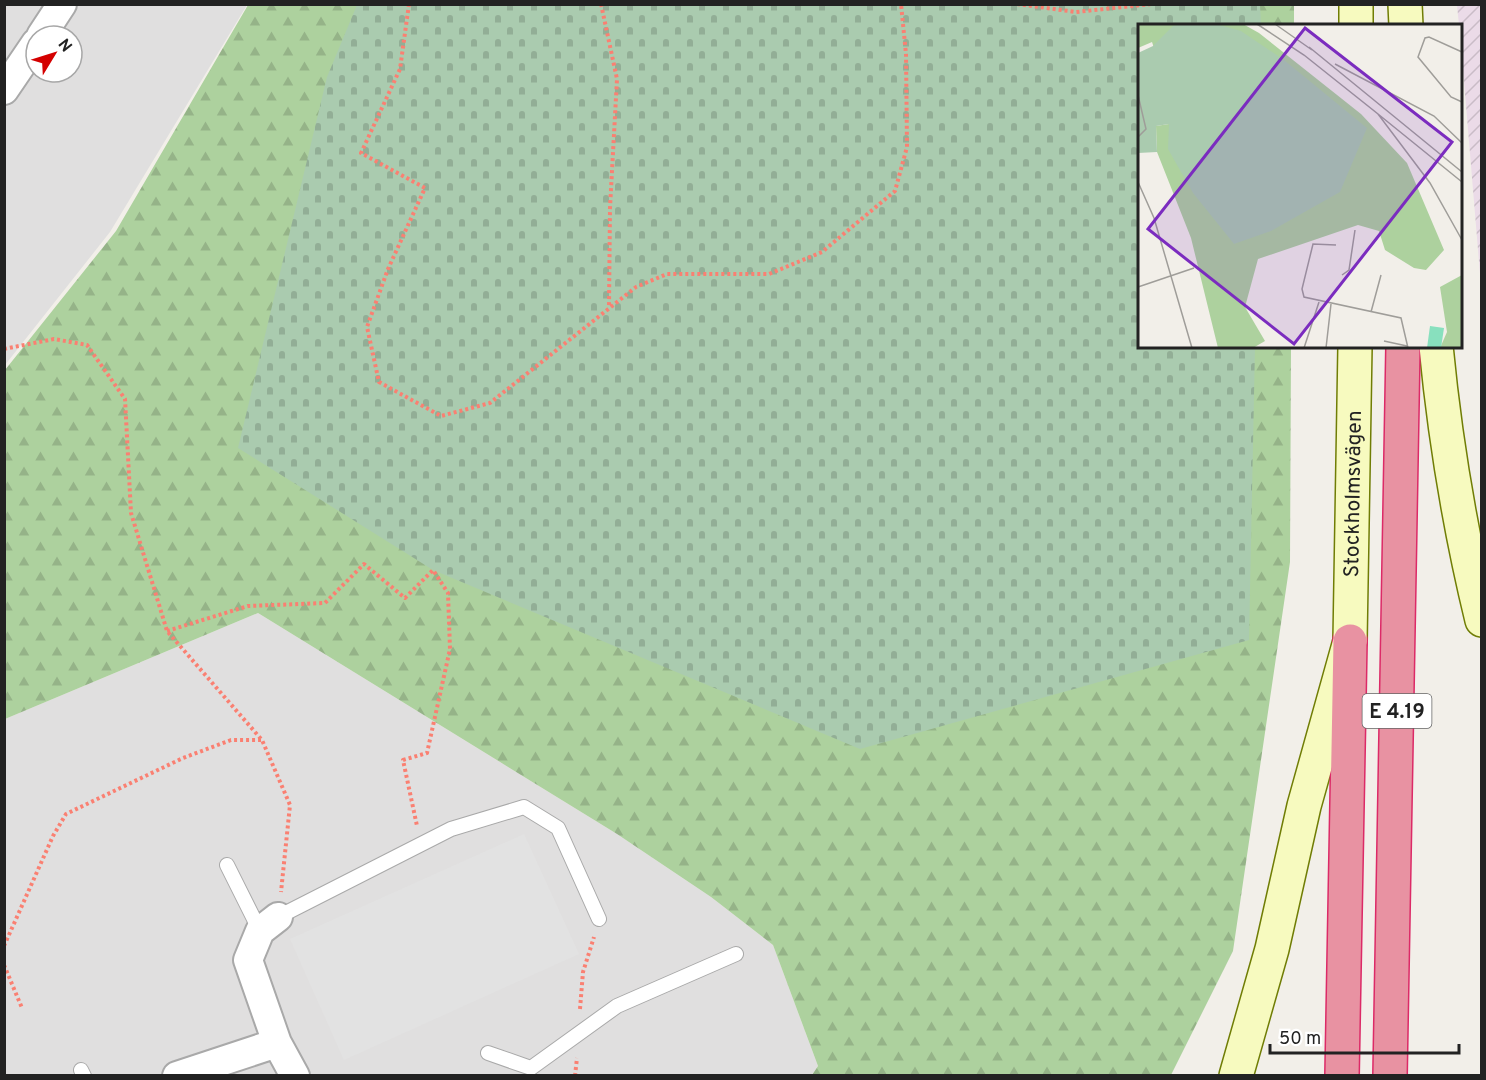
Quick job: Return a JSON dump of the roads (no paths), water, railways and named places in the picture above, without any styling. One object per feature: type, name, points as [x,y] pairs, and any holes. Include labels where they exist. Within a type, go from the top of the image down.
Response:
[{"type":"highway","name":"E 4.19","points":[[1390,1076],[1403,348]]},
{"type":"highway","name":"E 4.19","points":[[1342,1076],[1350,641]]},
{"type":"main road","points":[[1356,4],[1356,24]]},
{"type":"main road","points":[[1405,4],[1406,24]]},
{"type":"main road","name":"Stockholmsvägen","points":[[1236,1076],[1272,949],[1304,806],[1350,641],[1355,348]]},
{"type":"main road","points":[[1436,348],[1451,471],[1466,556],[1482,620]]},
{"type":"street","points":[[49,24],[62,4]]},
{"type":"street","points":[[4,90],[24,61]]},
{"type":"street","points":[[269,924],[248,960],[277,1043],[295,1076]]},
{"type":"street","points":[[177,1076],[277,1043]]},
{"type":"lane","points":[[227,865],[269,924],[451,829],[524,807],[558,828],[599,919]]},
{"type":"lane","points":[[488,1053],[531,1068],[617,1006],[736,954]]}]
